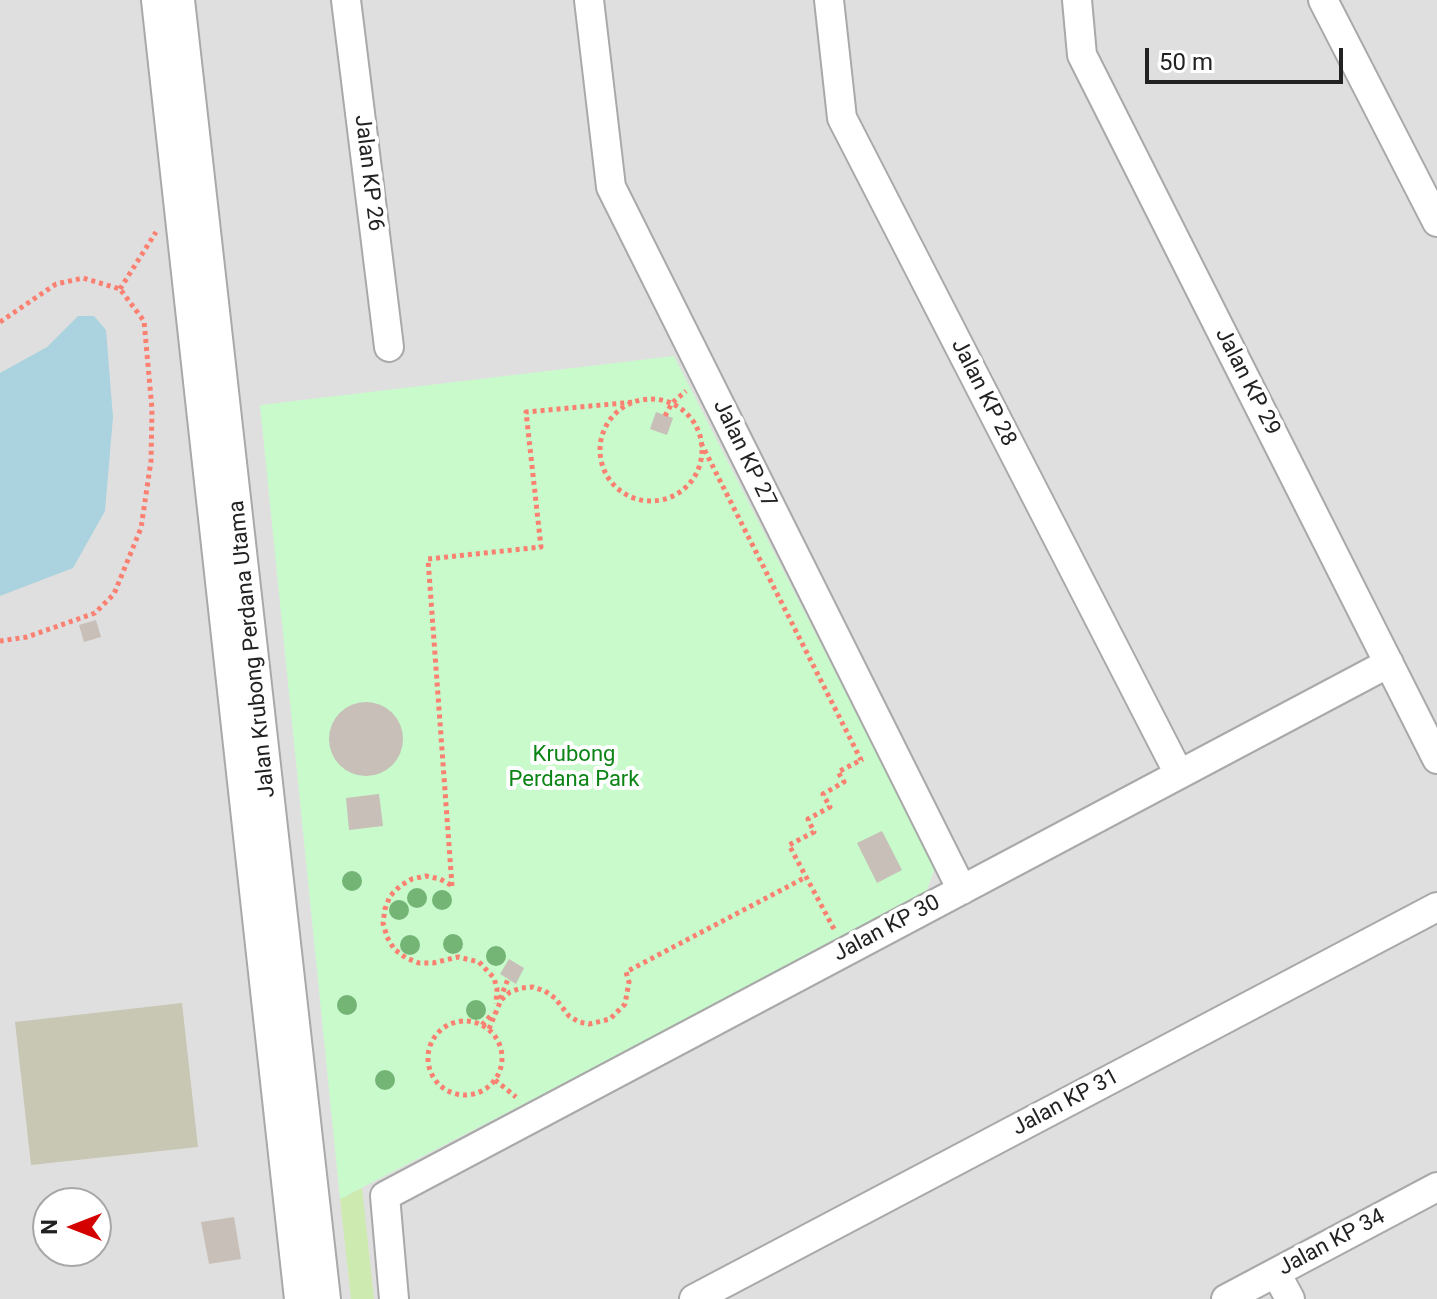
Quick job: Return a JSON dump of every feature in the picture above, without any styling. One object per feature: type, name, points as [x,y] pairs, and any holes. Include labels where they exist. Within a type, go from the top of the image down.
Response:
[{"type":"street","name":"Jalan Krubong Perdana Utama","points":[[156,0],[299,1299]]},
{"type":"street","name":"Jalan Krubong Perdana Utama","points":[[180,0],[326,1299]]},
{"type":"street","name":"Jalan KP 26","points":[[346,0],[389,347]]},
{"type":"street","name":"Jalan KP 27","points":[[589,0],[611,187],[962,890]]},
{"type":"street","name":"Jalan KP 28","points":[[829,0],[842,118],[1179,774]]},
{"type":"street","name":"Jalan KP 29","points":[[1077,0],[1082,55],[1437,759]]},
{"type":"street","points":[[1323,0],[1437,222]]},
{"type":"street","name":"Jalan KP 30","points":[[394,1299],[385,1196],[1389,663]]},
{"type":"street","name":"Jalan KP 31","points":[[694,1299],[1437,907]]},
{"type":"street","name":"Jalan KP 34","points":[[1226,1299],[1437,1187]]},
{"type":"street","points":[[1276,1273],[1290,1299]]},
{"type":"path","points":[[120,289],[164,219]]},
{"type":"path","points":[[0,322],[56,284],[83,278],[120,289],[144,321],[152,409],[151,461],[141,528],[114,594],[95,613],[27,637],[0,641]]},
{"type":"path","points":[[495,1011],[497,989],[494,978],[479,962],[458,957],[419,963],[406,958],[394,949],[383,923],[390,896],[412,879],[426,876],[452,886],[428,559],[541,547],[526,412],[647,399],[672,403],[691,420],[861,760]]},
{"type":"path","points":[[634,402],[613,416],[601,438],[603,468],[622,491],[650,501],[677,493],[697,471],[701,443]]},
{"type":"path","points":[[665,416],[672,403]]},
{"type":"path","points":[[846,951],[789,845],[814,832],[808,819],[830,807],[823,794],[844,782],[838,772],[888,745]]},
{"type":"path","points":[[482,1025],[510,992],[533,987],[555,998],[569,1016],[579,1022],[589,1024],[610,1019],[625,1004],[629,982],[626,972],[806,877]]},
{"type":"path","points":[[489,1029],[508,979]]},
{"type":"path","points":[[469,1021],[482,1025],[489,1029],[501,1048],[502,1059],[495,1080],[487,1088],[465,1095],[443,1087],[434,1079],[428,1056],[437,1034],[457,1022],[469,1021]]},
{"type":"shaded area","points":[[0,0],[156,0],[300,1299],[0,1299]]},
{"type":"shaded area","points":[[180,0],[1437,0],[1437,1299],[326,1299]]},
{"type":"shaded area","points":[[182,1003],[198,1147],[31,1165],[15,1022]]},
{"type":"green space","name":"Krubong Perdana Park","points":[[674,356],[935,868],[925,896],[340,1199],[260,405]]},
{"type":"green space","points":[[362,1188],[374,1299],[351,1299],[340,1199]]},
{"type":"water","points":[[78,316],[94,316],[106,330],[113,417],[105,511],[73,568],[0,596],[0,373],[47,347]]},
{"type":"building","points":[[656,412],[673,418],[667,435],[650,429]]},
{"type":"building","points":[[96,620],[101,637],[84,642],[79,625]]},
{"type":"building","points":[[366,702],[380,705],[392,713],[400,725],[403,739],[400,753],[392,765],[380,773],[366,776],[352,773],[340,765],[332,753],[329,739],[332,725],[340,713],[352,705]]},
{"type":"building","points":[[379,794],[383,826],[349,830],[346,798]]},
{"type":"building","points":[[882,831],[902,870],[877,883],[857,843]]},
{"type":"building","points":[[509,959],[524,968],[516,984],[500,974]]},
{"type":"building","points":[[234,1217],[241,1259],[209,1264],[201,1222]]}]
